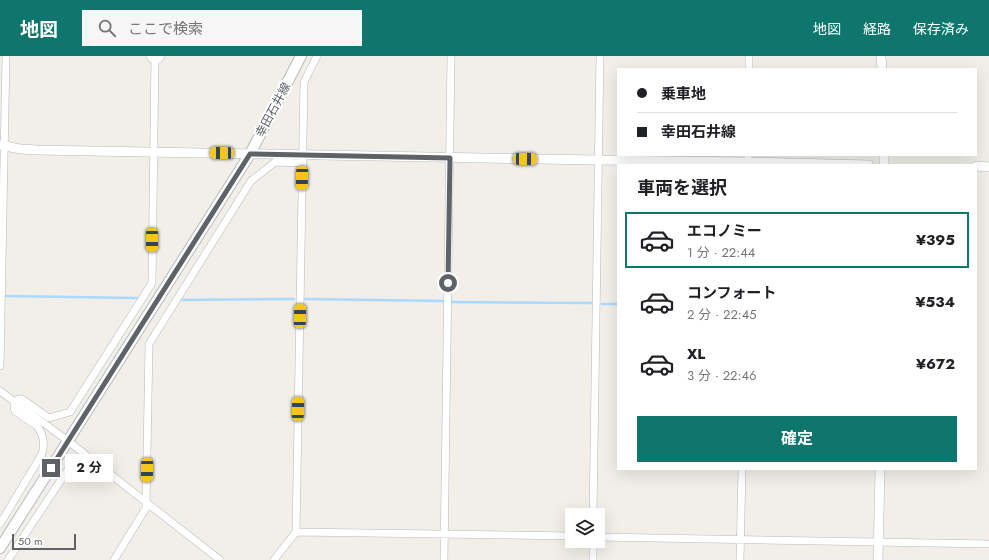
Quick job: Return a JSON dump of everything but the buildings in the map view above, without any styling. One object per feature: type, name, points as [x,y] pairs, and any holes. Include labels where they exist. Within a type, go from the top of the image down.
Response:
[{"type":"main road","name":"幸田石井線","points":[[0,548],[250,154],[301,56]]},
{"type":"street","points":[[0,366],[2,146],[6,56]]},
{"type":"street","points":[[274,560],[296,532],[304,82],[317,56]]},
{"type":"street","points":[[444,560],[451,56]]},
{"type":"street","points":[[593,508],[600,56]]},
{"type":"street","points":[[749,56],[749,68]]},
{"type":"street","points":[[881,56],[882,68]]},
{"type":"street","points":[[15,402],[18,399],[22,399],[49,418],[70,412],[152,283],[155,57]]},
{"type":"street","points":[[2,146],[37,150],[250,154],[303,159]]},
{"type":"street","points":[[114,560],[146,508],[149,344],[251,180],[275,162],[303,159],[450,158],[748,161],[839,164]]},
{"type":"street","points":[[977,166],[989,167]]},
{"type":"street","points":[[0,391],[68,441],[220,560]]},
{"type":"street","points":[[0,524],[44,450],[44,442],[40,430],[37,426],[15,411],[15,402]]},
{"type":"street","points":[[8,560],[67,471],[95,462]]},
{"type":"street","points":[[740,560],[742,470]]},
{"type":"street","points":[[878,560],[880,470]]},
{"type":"street","points":[[296,532],[565,536]]},
{"type":"street","points":[[605,537],[989,544]]},
{"type":"street","points":[[592,560],[593,548]]},
{"type":"waterway","points":[[5,296],[137,298]]},
{"type":"waterway","points":[[180,300],[294,299]]},
{"type":"waterway","points":[[305,299],[444,301]]},
{"type":"waterway","points":[[452,302],[591,303]]},
{"type":"waterway","points":[[602,304],[617,304]]},
{"type":"route","points":[[51,468],[250,154],[450,158],[448,283]]}]
